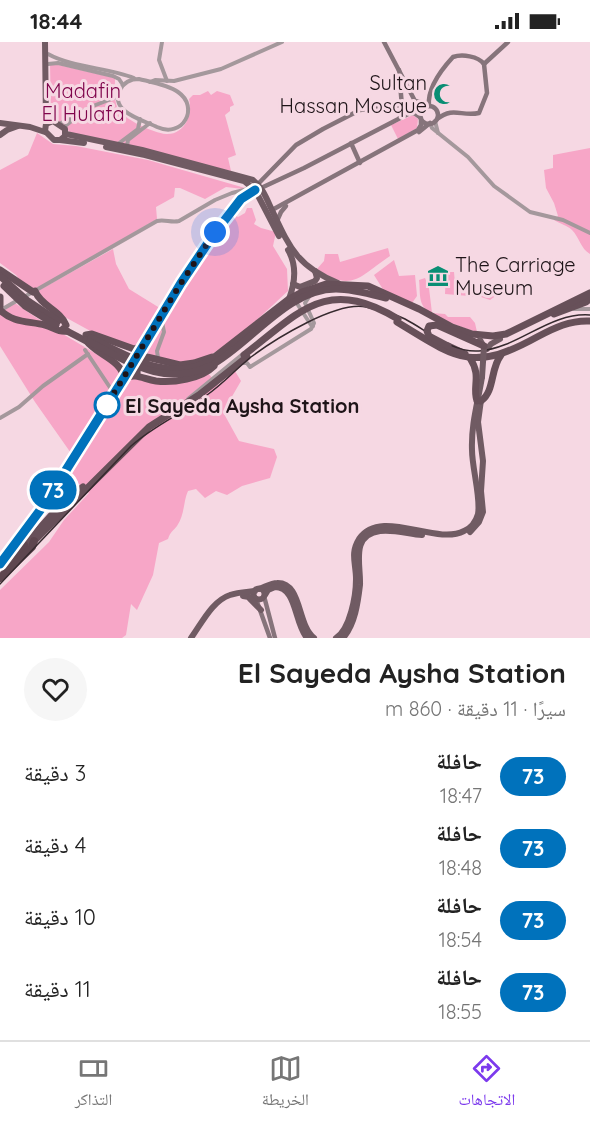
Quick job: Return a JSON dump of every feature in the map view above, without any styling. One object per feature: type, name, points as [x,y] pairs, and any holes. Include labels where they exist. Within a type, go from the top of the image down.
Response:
[{"type":"highway","points":[[0,270],[34,291],[39,299],[61,316],[67,328]]},
{"type":"highway","points":[[0,276],[57,323]]},
{"type":"highway","points":[[0,282],[26,306],[155,373],[187,374],[213,362]]},
{"type":"highway","points":[[88,339],[91,347],[121,368],[124,378],[137,375],[158,381],[173,381],[202,374],[213,362],[312,288],[339,284],[368,288],[367,294]]},
{"type":"highway","points":[[354,286],[364,285],[374,288],[452,327],[472,334],[490,336],[506,333],[590,299]]},
{"type":"highway","points":[[374,288],[373,292],[417,310],[456,332],[482,342]]},
{"type":"highway","points":[[292,301],[330,289],[385,297]]},
{"type":"highway","points":[[481,377],[468,356],[429,336],[427,331],[429,326],[436,325],[482,342],[500,339],[570,306],[590,293]]},
{"type":"highway","points":[[0,297],[0,309],[19,321],[42,324],[61,332],[67,328]]},
{"type":"highway","points":[[0,571],[68,499],[90,481],[145,426],[188,399],[299,313],[327,301],[347,299],[363,302],[437,344],[468,356],[489,357],[503,354],[572,320]]},
{"type":"highway","points":[[468,356],[496,353],[572,320],[590,319]]},
{"type":"highway","points":[[88,339],[92,334],[135,351]]},
{"type":"highway","points":[[121,368],[125,366],[135,351],[143,346]]},
{"type":"highway","points":[[494,368],[490,361],[480,360],[478,363],[481,377],[475,396],[479,401],[489,392],[494,368],[503,354]]},
{"type":"highway","points":[[0,571],[32,547],[59,508],[148,427],[199,395],[245,356]]},
{"type":"highway","points":[[137,375],[137,369],[144,358],[149,357],[180,365],[213,362]]},
{"type":"main road","points":[[46,126],[48,110],[47,42]]},
{"type":"main road","points":[[47,42],[46,126],[54,140],[145,155],[257,186],[292,256],[294,263],[292,301]]},
{"type":"main road","points":[[384,42],[415,100],[437,111],[434,121]]},
{"type":"main road","points":[[483,62],[507,42]]},
{"type":"main road","points":[[277,221],[286,205],[418,130],[422,125],[421,110],[427,105],[436,80],[453,57],[460,56],[483,62]]},
{"type":"main road","points":[[272,210],[423,130],[449,111],[476,114],[480,111],[487,93],[483,62]]},
{"type":"main road","points":[[399,70],[402,105],[400,117]]},
{"type":"main road","points":[[257,186],[296,145],[320,130],[360,110],[402,105]]},
{"type":"main road","points":[[257,186],[351,143],[400,117],[411,113],[434,121]]},
{"type":"main road","points":[[0,121],[46,126]]},
{"type":"main road","points":[[0,121],[23,125],[61,125],[66,134],[127,147],[250,179],[272,210],[291,248],[315,271],[339,284]]},
{"type":"main road","points":[[0,132],[23,125]]},
{"type":"main road","points":[[60,140],[66,134]]},
{"type":"main road","points":[[351,143],[361,163]]},
{"type":"main road","points":[[293,284],[300,287],[315,282],[317,278],[315,271]]},
{"type":"main road","points":[[481,377],[482,342],[500,339]]},
{"type":"main road","points":[[344,638],[355,611],[360,584],[358,554],[365,538],[372,533],[384,530],[450,538],[467,534],[482,516],[479,484],[472,457],[473,417],[479,401]]},
{"type":"main road","points":[[336,638],[344,630],[349,619],[356,580],[354,554],[362,536],[371,529],[382,526],[450,534],[463,532],[471,526],[477,516],[479,484],[483,467],[478,422],[479,401]]},
{"type":"main road","points":[[472,457],[476,471],[480,472],[483,467]]},
{"type":"main road","points":[[193,638],[222,603],[232,597],[256,594],[276,583],[289,586],[295,595],[306,630],[314,638]]},
{"type":"main road","points":[[264,596],[268,590],[275,587],[282,587],[288,592],[306,638]]},
{"type":"main road","points":[[193,638],[219,601],[234,594],[256,594],[262,590],[275,638]]},
{"type":"main road","points":[[256,594],[270,638]]},
{"type":"main road","points":[[244,596],[261,610]]},
{"type":"street","points":[[162,42],[159,60],[167,81]]},
{"type":"street","points":[[150,82],[174,81],[221,69],[282,42]]},
{"type":"street","points":[[48,54],[58,59],[121,73],[179,92],[186,100],[188,110],[184,121],[174,129],[164,130],[125,111],[119,104],[119,96],[123,86],[129,80],[135,79]]},
{"type":"street","points":[[48,64],[57,63],[115,76],[123,86]]},
{"type":"street","points":[[61,125],[81,112],[119,96]]},
{"type":"street","points":[[118,145],[138,129],[140,119]]},
{"type":"street","points":[[434,121],[432,128],[466,155],[494,186],[530,212],[563,220],[590,233]]},
{"type":"street","points":[[127,147],[128,140],[150,123]]},
{"type":"street","points":[[0,309],[157,221],[178,221],[215,200],[257,186]]},
{"type":"street","points":[[143,346],[214,234],[244,197],[257,186]]},
{"type":"street","points":[[241,191],[244,197]]},
{"type":"street","points":[[238,364],[246,363],[250,367],[312,325],[305,302],[318,292]]},
{"type":"street","points":[[292,301],[308,315]]},
{"type":"street","points":[[188,399],[296,311],[292,301]]},
{"type":"street","points":[[570,306],[590,309]]},
{"type":"street","points":[[158,359],[157,350],[164,335],[161,317]]},
{"type":"street","points":[[0,571],[124,378],[135,351]]},
{"type":"street","points":[[0,418],[19,407],[86,352],[111,389]]},
{"type":"street","points":[[51,493],[59,508]]},
{"type":"green space","name":"Madafin El Hulafa","points":[[50,63],[115,78],[115,100],[120,112],[139,125],[166,134],[183,127],[190,111],[189,99],[193,95],[200,95],[208,91],[211,95],[217,91],[230,95],[234,105],[225,115],[236,155],[228,158],[231,171],[74,135],[51,117]]},
{"type":"green space","points":[[413,115],[418,119],[417,128],[398,139],[391,125]]},
{"type":"green space","points":[[37,133],[53,144],[76,146],[148,160],[245,188],[226,187],[205,199],[175,188],[174,197],[156,207],[157,219],[36,290],[26,287],[16,275],[0,263],[0,170],[28,155]]},
{"type":"green space","points":[[590,148],[590,254],[572,230],[554,220],[558,216],[546,188],[544,170],[553,168],[553,155]]},
{"type":"green space","points":[[247,208],[252,208],[256,220],[254,224],[276,232],[273,246],[287,269],[288,291],[226,345],[199,360],[187,363],[177,362],[142,350],[204,251],[233,214],[238,217],[245,213]]},
{"type":"green space","points":[[388,248],[390,256],[363,276],[355,279],[339,280],[317,269],[324,261],[325,254],[338,254],[340,262]]},
{"type":"green space","points":[[113,249],[116,264],[129,289],[163,310],[143,343],[132,347],[105,339],[63,316],[36,292]]},
{"type":"green space","points":[[394,260],[399,276],[415,275],[417,296],[412,303],[384,291],[374,275]]},
{"type":"green space","points":[[446,272],[454,272],[455,283],[486,285],[497,295],[490,300],[445,294]]},
{"type":"green space","points":[[425,278],[429,288],[432,313],[445,314],[448,317],[470,317],[475,323],[477,332],[446,321],[431,313],[425,309],[421,301],[419,280]]},
{"type":"green space","points":[[15,303],[125,372],[73,456],[35,402],[0,346],[0,312]]},
{"type":"green space","points":[[235,371],[241,381],[223,412],[239,441],[274,449],[277,457],[270,478],[242,486],[227,495],[216,491],[205,498],[196,489],[188,491],[180,522],[168,539],[159,543],[153,575],[137,610],[131,604],[126,635],[122,638],[0,638],[0,590],[49,542],[64,520],[89,493],[66,473],[126,375],[155,382],[208,373],[218,385]]},
{"type":"railway","points":[[0,584],[131,446],[150,431],[213,391],[262,349],[323,315],[353,307],[366,307],[401,317],[440,340],[469,351],[479,351],[507,344],[561,319],[590,315]]},
{"type":"bus line","name":"73","points":[[0,564],[9,555],[44,505],[181,283],[214,234],[241,199],[255,190]]},
{"type":"place","name":"Sultan Hassan Mosque","points":[[444,94]]},
{"type":"place","name":"The Carriage Museum","points":[[438,276]]},
{"type":"place","name":"El Sayeda Aysha Station","points":[[107,405]]},
{"type":"route","points":[[107,405],[105,408],[181,283],[215,232]]}]
